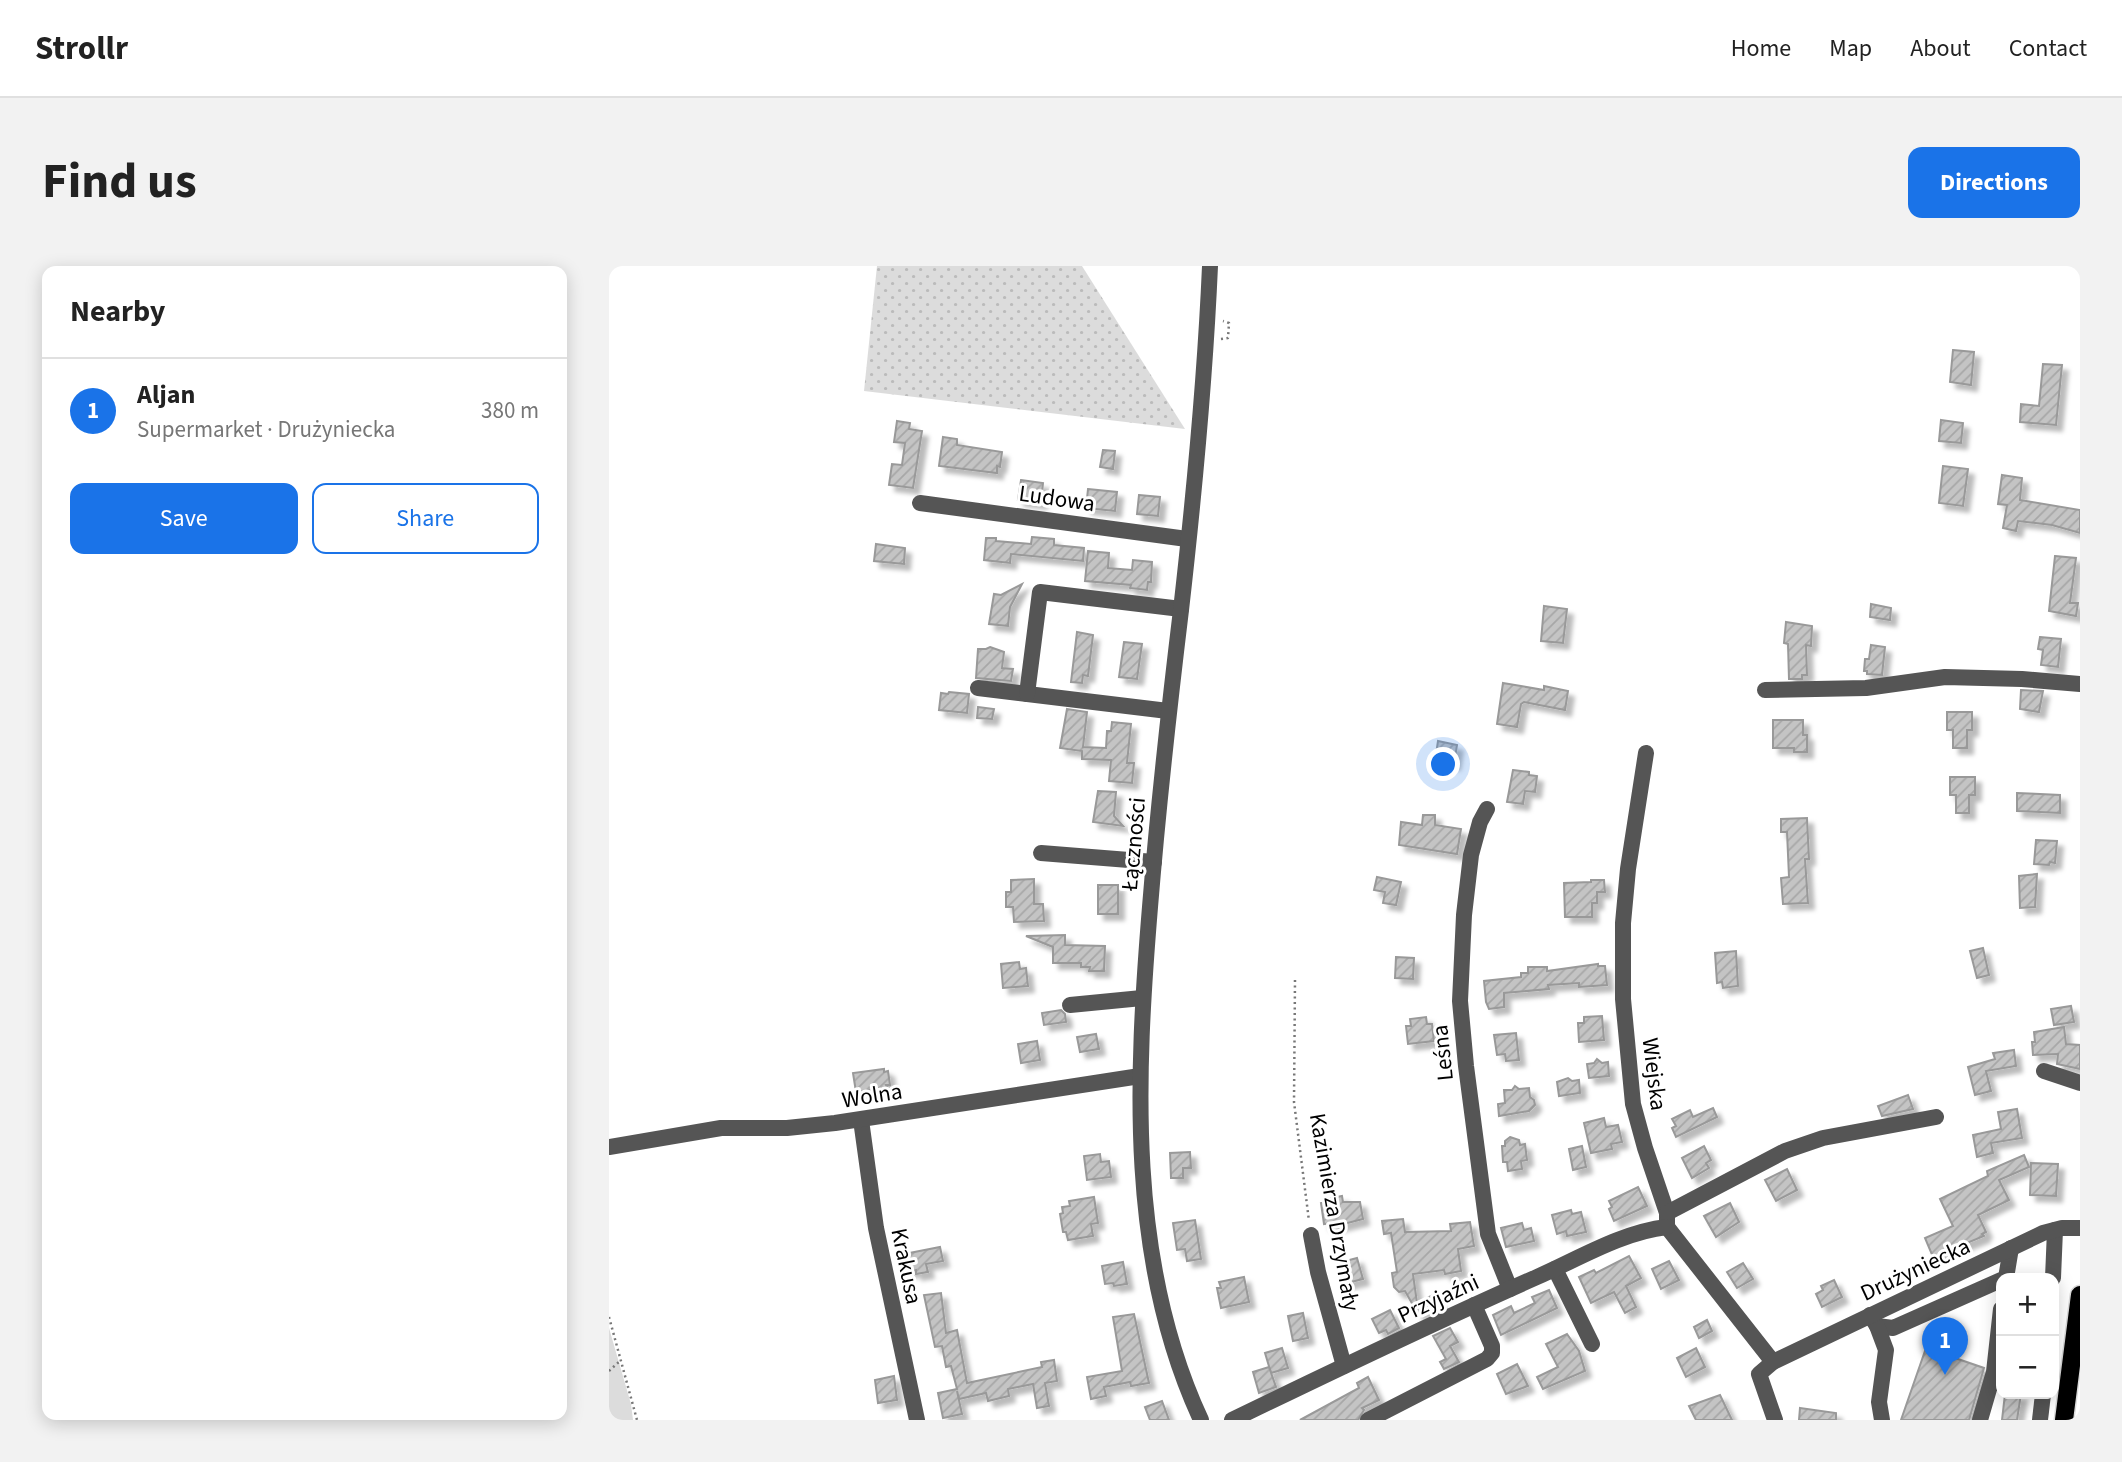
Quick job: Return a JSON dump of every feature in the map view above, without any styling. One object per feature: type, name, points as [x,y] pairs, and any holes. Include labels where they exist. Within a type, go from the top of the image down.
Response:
[{"type":"main road","points":[[2063,1420],[2075,1375],[2080,1295]]},
{"type":"street","name":"Łączności","points":[[1201,1420],[1192,1401],[1165,1318],[1145,1212],[1140,1076],[1142,998],[1168,711],[1200,428],[1210,266]]},
{"type":"street","name":"Ludowa","points":[[920,503],[1187,539]]},
{"type":"street","points":[[1027,694],[1040,592],[1181,610]]},
{"type":"street","points":[[1765,690],[1866,688],[1945,677],[2080,684]]},
{"type":"street","points":[[978,688],[1168,711]]},
{"type":"street","name":"Wiejska","points":[[1646,753],[1628,869],[1623,923],[1623,999],[1633,1104],[1667,1220],[1773,1362]]},
{"type":"street","name":"Leśna","points":[[1487,810],[1480,822],[1471,855],[1464,915],[1460,1001],[1465,1066],[1488,1234],[1510,1289]]},
{"type":"street","points":[[1041,853],[1154,862]]},
{"type":"street","points":[[1070,1005],[1142,998]]},
{"type":"street","points":[[2044,1071],[2080,1083]]},
{"type":"street","name":"Wolna","points":[[609,1147],[721,1128],[810,1127],[1140,1076]]},
{"type":"street","name":"Przyjaźni","points":[[1232,1420],[1473,1305],[1653,1228],[1785,1151],[1823,1138],[1936,1117]]},
{"type":"street","name":"Krakusa","points":[[861,1120],[876,1228],[917,1420]]},
{"type":"street","name":"Drużyniecka","points":[[1775,1420],[1759,1374],[1773,1362],[1873,1320],[2043,1233],[2080,1228]]},
{"type":"street","points":[[2053,1273],[2055,1230]]},
{"type":"street","name":"Kazimierza Drzymały","points":[[1311,1235],[1318,1272],[1344,1366]]},
{"type":"street","points":[[2005,1273],[2011,1248]]},
{"type":"street","points":[[1555,1269],[1592,1344]]},
{"type":"street","points":[[1873,1320],[1892,1328],[1996,1282]]},
{"type":"street","points":[[1368,1420],[1487,1359],[1492,1353],[1492,1346],[1473,1305]]},
{"type":"street","points":[[1873,1320],[1886,1350],[1879,1402],[1882,1420]]},
{"type":"street","points":[[1980,1420],[1994,1372],[1998,1336]]},
{"type":"street","points":[[2039,1420],[2042,1399]]},
{"type":"path","points":[[1217,341],[1228,338],[1229,323],[1220,318]]},
{"type":"path","name":"Kazimierza Drzymały","points":[[1295,980],[1294,1102],[1311,1235]]},
{"type":"path","points":[[609,1317],[637,1420]]},
{"type":"path","points":[[609,1371],[621,1360]]},
{"type":"shaded area","points":[[877,266],[1082,266],[1185,429],[864,391]]},
{"type":"shaded area","points":[[609,1328],[631,1404],[633,1420],[609,1420]]},
{"type":"building","points":[[1953,350],[1974,352],[1971,385],[1950,382]]},
{"type":"building","points":[[2043,364],[2062,365],[2056,425],[2020,422],[2021,404],[2039,406]]},
{"type":"building","points":[[1941,420],[1963,423],[1961,443],[1939,441]]},
{"type":"building","points":[[897,421],[910,423],[909,429],[922,431],[913,488],[889,485],[892,464],[902,465],[905,443],[894,442]]},
{"type":"building","points":[[943,437],[957,439],[957,445],[1002,452],[997,473],[939,466]]},
{"type":"building","points":[[1103,450],[1115,451],[1113,469],[1100,467]]},
{"type":"building","points":[[1943,466],[1968,469],[1963,506],[1939,503]]},
{"type":"building","points":[[2002,475],[2022,478],[2020,500],[2080,510],[2080,533],[2052,525],[2018,521],[2016,531],[2003,528],[2007,505],[1998,504]]},
{"type":"building","points":[[1021,480],[1043,483],[1041,503],[1018,500]]},
{"type":"building","points":[[1088,489],[1117,492],[1115,511],[1086,508]]},
{"type":"building","points":[[1139,495],[1160,497],[1158,516],[1137,514]]},
{"type":"building","points":[[1032,537],[1054,539],[1054,545],[1084,548],[1083,561],[1011,554],[1010,563],[984,560],[986,538],[1031,544]]},
{"type":"building","points":[[876,544],[905,548],[904,564],[874,561]]},
{"type":"building","points":[[1088,551],[1109,553],[1108,568],[1132,570],[1133,560],[1152,562],[1151,582],[1148,582],[1147,590],[1130,588],[1131,585],[1085,581]]},
{"type":"building","points":[[2055,556],[2076,558],[2070,603],[2078,603],[2076,616],[2049,611]]},
{"type":"building","points":[[1022,584],[1010,607],[1008,626],[989,624],[994,594],[1001,595]]},
{"type":"building","points":[[1871,604],[1891,608],[1890,620],[1870,617]]},
{"type":"building","points":[[1544,606],[1567,609],[1563,643],[1541,641]]},
{"type":"building","points":[[1786,622],[1812,626],[1811,646],[1806,645],[1807,675],[1802,675],[1802,679],[1789,679],[1788,644],[1784,643]]},
{"type":"building","points":[[1077,632],[1093,635],[1088,676],[1083,675],[1082,683],[1071,682]]},
{"type":"building","points":[[2040,637],[2061,639],[2058,667],[2041,665],[2043,650],[2038,649]]},
{"type":"building","points":[[1124,642],[1142,644],[1137,679],[1119,677]]},
{"type":"building","points":[[1871,645],[1885,647],[1882,675],[1867,674],[1867,671],[1864,671],[1865,659],[1869,659]]},
{"type":"building","points":[[990,647],[1004,652],[1002,668],[1013,669],[1011,681],[976,678],[978,649]]},
{"type":"building","points":[[1503,683],[1568,691],[1565,710],[1524,702],[1521,704],[1517,727],[1497,724]]},
{"type":"building","points":[[2021,690],[2043,691],[2039,712],[2020,709]]},
{"type":"building","points":[[941,693],[969,694],[967,713],[939,710]]},
{"type":"building","points":[[978,707],[994,709],[992,719],[977,718]]},
{"type":"building","points":[[1067,709],[1087,712],[1083,747],[1106,748],[1107,731],[1111,731],[1112,722],[1131,724],[1127,763],[1134,763],[1132,783],[1109,781],[1111,760],[1082,759],[1082,751],[1060,748]]},
{"type":"building","points":[[1947,712],[1972,712],[1972,730],[1967,730],[1967,748],[1953,748],[1953,730],[1947,730]]},
{"type":"building","points":[[1773,720],[1803,720],[1803,735],[1807,735],[1807,752],[1794,752],[1794,748],[1773,748]]},
{"type":"building","points":[[1438,741],[1457,745],[1454,764],[1435,761]]},
{"type":"building","points":[[1513,770],[1537,776],[1535,792],[1525,791],[1523,804],[1507,802]]},
{"type":"building","points":[[1950,777],[1975,777],[1975,795],[1969,795],[1969,813],[1956,813],[1956,795],[1950,795]]},
{"type":"building","points":[[1098,791],[1116,792],[1114,816],[1123,826],[1093,822]]},
{"type":"building","points":[[2017,793],[2060,795],[2060,813],[2017,811]]},
{"type":"building","points":[[1423,815],[1435,815],[1435,825],[1461,829],[1457,854],[1399,845],[1401,822],[1422,825]]},
{"type":"building","points":[[1807,818],[1809,859],[1805,859],[1808,903],[1783,904],[1781,878],[1789,877],[1787,832],[1781,832],[1781,819]]},
{"type":"building","points":[[2036,840],[2057,841],[2055,863],[2034,864]]},
{"type":"building","points":[[2037,874],[2035,907],[2020,908],[2019,876]]},
{"type":"building","points":[[1377,877],[1401,882],[1396,905],[1383,903],[1385,892],[1374,890]]},
{"type":"building","points":[[1034,879],[1034,904],[1043,904],[1044,921],[1014,922],[1013,907],[1006,907],[1006,892],[1011,892],[1011,880]]},
{"type":"building","points":[[1604,880],[1605,892],[1597,892],[1597,903],[1592,903],[1592,917],[1565,917],[1564,883]]},
{"type":"building","points":[[1098,885],[1118,885],[1118,914],[1098,914]]},
{"type":"building","points":[[1065,935],[1065,945],[1105,946],[1104,971],[1089,971],[1090,967],[1081,967],[1081,963],[1053,963],[1053,947],[1026,936]]},
{"type":"building","points":[[1983,948],[1989,975],[1977,978],[1970,951]]},
{"type":"building","points":[[1736,951],[1738,986],[1723,988],[1722,982],[1717,983],[1715,953]]},
{"type":"building","points":[[1396,957],[1414,958],[1413,979],[1395,978]]},
{"type":"building","points":[[1019,962],[1020,969],[1026,968],[1028,986],[1003,988],[1001,964]]},
{"type":"building","points":[[1598,964],[1605,966],[1607,985],[1548,985],[1549,989],[1504,993],[1504,1007],[1489,1009],[1486,1002],[1484,981],[1521,977],[1521,973],[1528,973],[1528,967],[1547,967],[1547,971]]},
{"type":"building","points":[[2071,1006],[2074,1022],[2054,1025],[2051,1009]]},
{"type":"building","points":[[1061,1010],[1065,1014],[1066,1022],[1044,1025],[1042,1013]]},
{"type":"building","points":[[1602,1016],[1604,1040],[1579,1042],[1578,1023],[1584,1023],[1584,1017]]},
{"type":"building","points":[[1426,1017],[1427,1024],[1432,1024],[1434,1041],[1408,1044],[1406,1026],[1411,1026],[1410,1019]]},
{"type":"building","points":[[2064,1027],[2066,1044],[2080,1045],[2080,1069],[2057,1064],[2058,1054],[2033,1055],[2034,1032]]},
{"type":"building","points":[[1516,1033],[1519,1060],[1506,1061],[1505,1054],[1497,1055],[1494,1035]]},
{"type":"building","points":[[1096,1034],[1099,1049],[1080,1052],[1077,1037]]},
{"type":"building","points":[[1037,1041],[1040,1060],[1021,1063],[1018,1044]]},
{"type":"building","points":[[2014,1050],[2016,1066],[1986,1071],[1991,1091],[1975,1095],[1968,1067],[1995,1059],[1993,1053]]},
{"type":"building","points":[[1597,1059],[1602,1063],[1608,1062],[1609,1076],[1589,1078],[1587,1064],[1594,1063]]},
{"type":"building","points":[[884,1069],[884,1072],[888,1071],[890,1085],[856,1092],[853,1073]]},
{"type":"building","points":[[1568,1078],[1572,1081],[1579,1080],[1580,1093],[1559,1096],[1557,1082]]},
{"type":"building","points":[[1515,1086],[1519,1089],[1529,1088],[1535,1105],[1529,1111],[1499,1116],[1498,1104],[1505,1103],[1504,1090],[1512,1090]]},
{"type":"building","points":[[1908,1095],[1913,1109],[1882,1116],[1878,1106]]},
{"type":"building","points":[[1713,1108],[1717,1117],[1676,1137],[1672,1128],[1676,1126],[1672,1119],[1690,1110],[1693,1117]]},
{"type":"building","points":[[2017,1109],[2022,1138],[1991,1143],[1993,1153],[1977,1157],[1973,1135],[2001,1129],[1998,1112]]},
{"type":"building","points":[[1604,1118],[1606,1127],[1618,1125],[1622,1142],[1611,1144],[1612,1149],[1591,1153],[1584,1123]]},
{"type":"building","points":[[1510,1137],[1519,1140],[1520,1145],[1525,1144],[1527,1160],[1521,1161],[1522,1169],[1508,1171],[1507,1162],[1503,1162],[1502,1146],[1505,1146],[1505,1141]]},
{"type":"building","points":[[1582,1146],[1586,1167],[1573,1170],[1569,1149]]},
{"type":"building","points":[[1704,1146],[1711,1160],[1706,1163],[1709,1168],[1692,1178],[1682,1158]]},
{"type":"building","points":[[1190,1152],[1191,1168],[1183,1168],[1183,1178],[1171,1178],[1170,1153]]},
{"type":"building","points":[[1100,1154],[1101,1162],[1109,1161],[1111,1177],[1087,1180],[1084,1156]]},
{"type":"building","points":[[2024,1155],[2029,1167],[1999,1180],[2009,1200],[1978,1215],[1986,1232],[1982,1234],[1984,1236],[1933,1257],[1925,1238],[1953,1226],[1940,1199],[1988,1176],[1987,1171]]},
{"type":"building","points":[[2031,1163],[2058,1164],[2056,1196],[2030,1195]]},
{"type":"building","points":[[1787,1169],[1797,1190],[1776,1201],[1765,1180]]},
{"type":"building","points":[[1638,1187],[1647,1206],[1614,1221],[1609,1201]]},
{"type":"building","points":[[1342,1196],[1343,1202],[1360,1202],[1363,1219],[1332,1227],[1331,1223],[1324,1224],[1321,1203]]},
{"type":"building","points":[[1094,1197],[1098,1223],[1091,1224],[1093,1236],[1068,1240],[1066,1232],[1063,1232],[1060,1214],[1063,1213],[1062,1207],[1070,1206],[1069,1201]]},
{"type":"building","points":[[1730,1203],[1739,1222],[1716,1237],[1704,1216]]},
{"type":"building","points":[[1571,1210],[1572,1214],[1581,1212],[1586,1232],[1567,1236],[1566,1231],[1557,1234],[1552,1215]]},
{"type":"building","points":[[1403,1219],[1405,1232],[1451,1231],[1450,1224],[1470,1222],[1474,1246],[1458,1249],[1461,1271],[1413,1274],[1417,1303],[1435,1294],[1440,1303],[1418,1314],[1405,1291],[1399,1292],[1394,1287],[1392,1273],[1397,1272],[1391,1233],[1384,1234],[1382,1221]]},
{"type":"building","points":[[1195,1220],[1201,1259],[1187,1261],[1185,1249],[1177,1250],[1173,1223]]},
{"type":"building","points":[[1522,1223],[1524,1230],[1531,1228],[1534,1241],[1506,1247],[1501,1228]]},
{"type":"building","points":[[940,1247],[943,1261],[926,1264],[928,1272],[908,1272],[904,1254]]},
{"type":"building","points":[[1629,1256],[1641,1278],[1626,1286],[1636,1307],[1625,1313],[1614,1292],[1591,1303],[1579,1277],[1594,1270],[1596,1273]]},
{"type":"building","points":[[1357,1258],[1363,1279],[1343,1284],[1338,1263]]},
{"type":"building","points":[[1669,1261],[1679,1280],[1661,1289],[1652,1269]]},
{"type":"building","points":[[1123,1262],[1127,1284],[1105,1284],[1102,1266]]},
{"type":"building","points":[[1743,1263],[1753,1279],[1737,1288],[1727,1272]]},
{"type":"building","points":[[1244,1277],[1249,1302],[1221,1308],[1217,1288],[1221,1288],[1219,1282]]},
{"type":"building","points":[[1834,1280],[1842,1297],[1822,1307],[1816,1294],[1823,1290],[1821,1286]]},
{"type":"building","points":[[1549,1290],[1557,1308],[1501,1335],[1493,1315],[1511,1306],[1514,1313],[1535,1303],[1532,1297]]},
{"type":"building","points":[[941,1293],[946,1333],[957,1330],[967,1383],[1042,1367],[1041,1362],[1054,1360],[1057,1381],[1045,1383],[1049,1406],[1037,1408],[1033,1384],[1008,1389],[1009,1396],[988,1401],[986,1393],[959,1399],[957,1391],[962,1414],[943,1418],[938,1393],[957,1389],[951,1366],[946,1367],[942,1346],[935,1347],[924,1295]]},
{"type":"building","points":[[1390,1310],[1399,1328],[1388,1334],[1386,1330],[1379,1333],[1372,1319]]},
{"type":"building","points":[[1303,1313],[1308,1338],[1293,1341],[1288,1316]]},
{"type":"building","points":[[1134,1314],[1149,1383],[1131,1386],[1130,1382],[1104,1387],[1106,1396],[1091,1399],[1087,1377],[1122,1371],[1113,1317]]},
{"type":"building","points":[[1707,1320],[1712,1331],[1699,1338],[1694,1327]]},
{"type":"building","points":[[1450,1328],[1458,1342],[1450,1346],[1459,1362],[1444,1369],[1440,1362],[1446,1359],[1433,1336]]},
{"type":"building","points":[[1567,1334],[1579,1351],[1585,1371],[1543,1389],[1537,1377],[1558,1367],[1546,1344]]},
{"type":"building","points":[[1282,1348],[1288,1368],[1271,1373],[1265,1353]]},
{"type":"building","points":[[1696,1348],[1705,1367],[1686,1377],[1677,1358]]},
{"type":"building","points":[[1926,1348],[1984,1368],[1969,1420],[1901,1420]]},
{"type":"building","points":[[1517,1364],[1528,1386],[1506,1394],[1497,1374]]},
{"type":"building","points":[[1269,1367],[1276,1387],[1259,1393],[1253,1372]]},
{"type":"building","points":[[894,1376],[897,1400],[878,1403],[875,1380]]},
{"type":"building","points":[[1368,1377],[1379,1400],[1362,1408],[1364,1410],[1358,1420],[1300,1420],[1359,1388],[1357,1383]]},
{"type":"building","points":[[1720,1395],[1732,1420],[1696,1420],[1689,1406]]},
{"type":"building","points":[[2004,1399],[2020,1399],[2017,1420],[2002,1420]]},
{"type":"building","points":[[1162,1401],[1169,1420],[1150,1420],[1145,1407]]},
{"type":"building","points":[[1800,1408],[1836,1413],[1836,1420],[1799,1420]]},
{"type":"place","name":"Aljan","points":[[1945,1375]]}]
